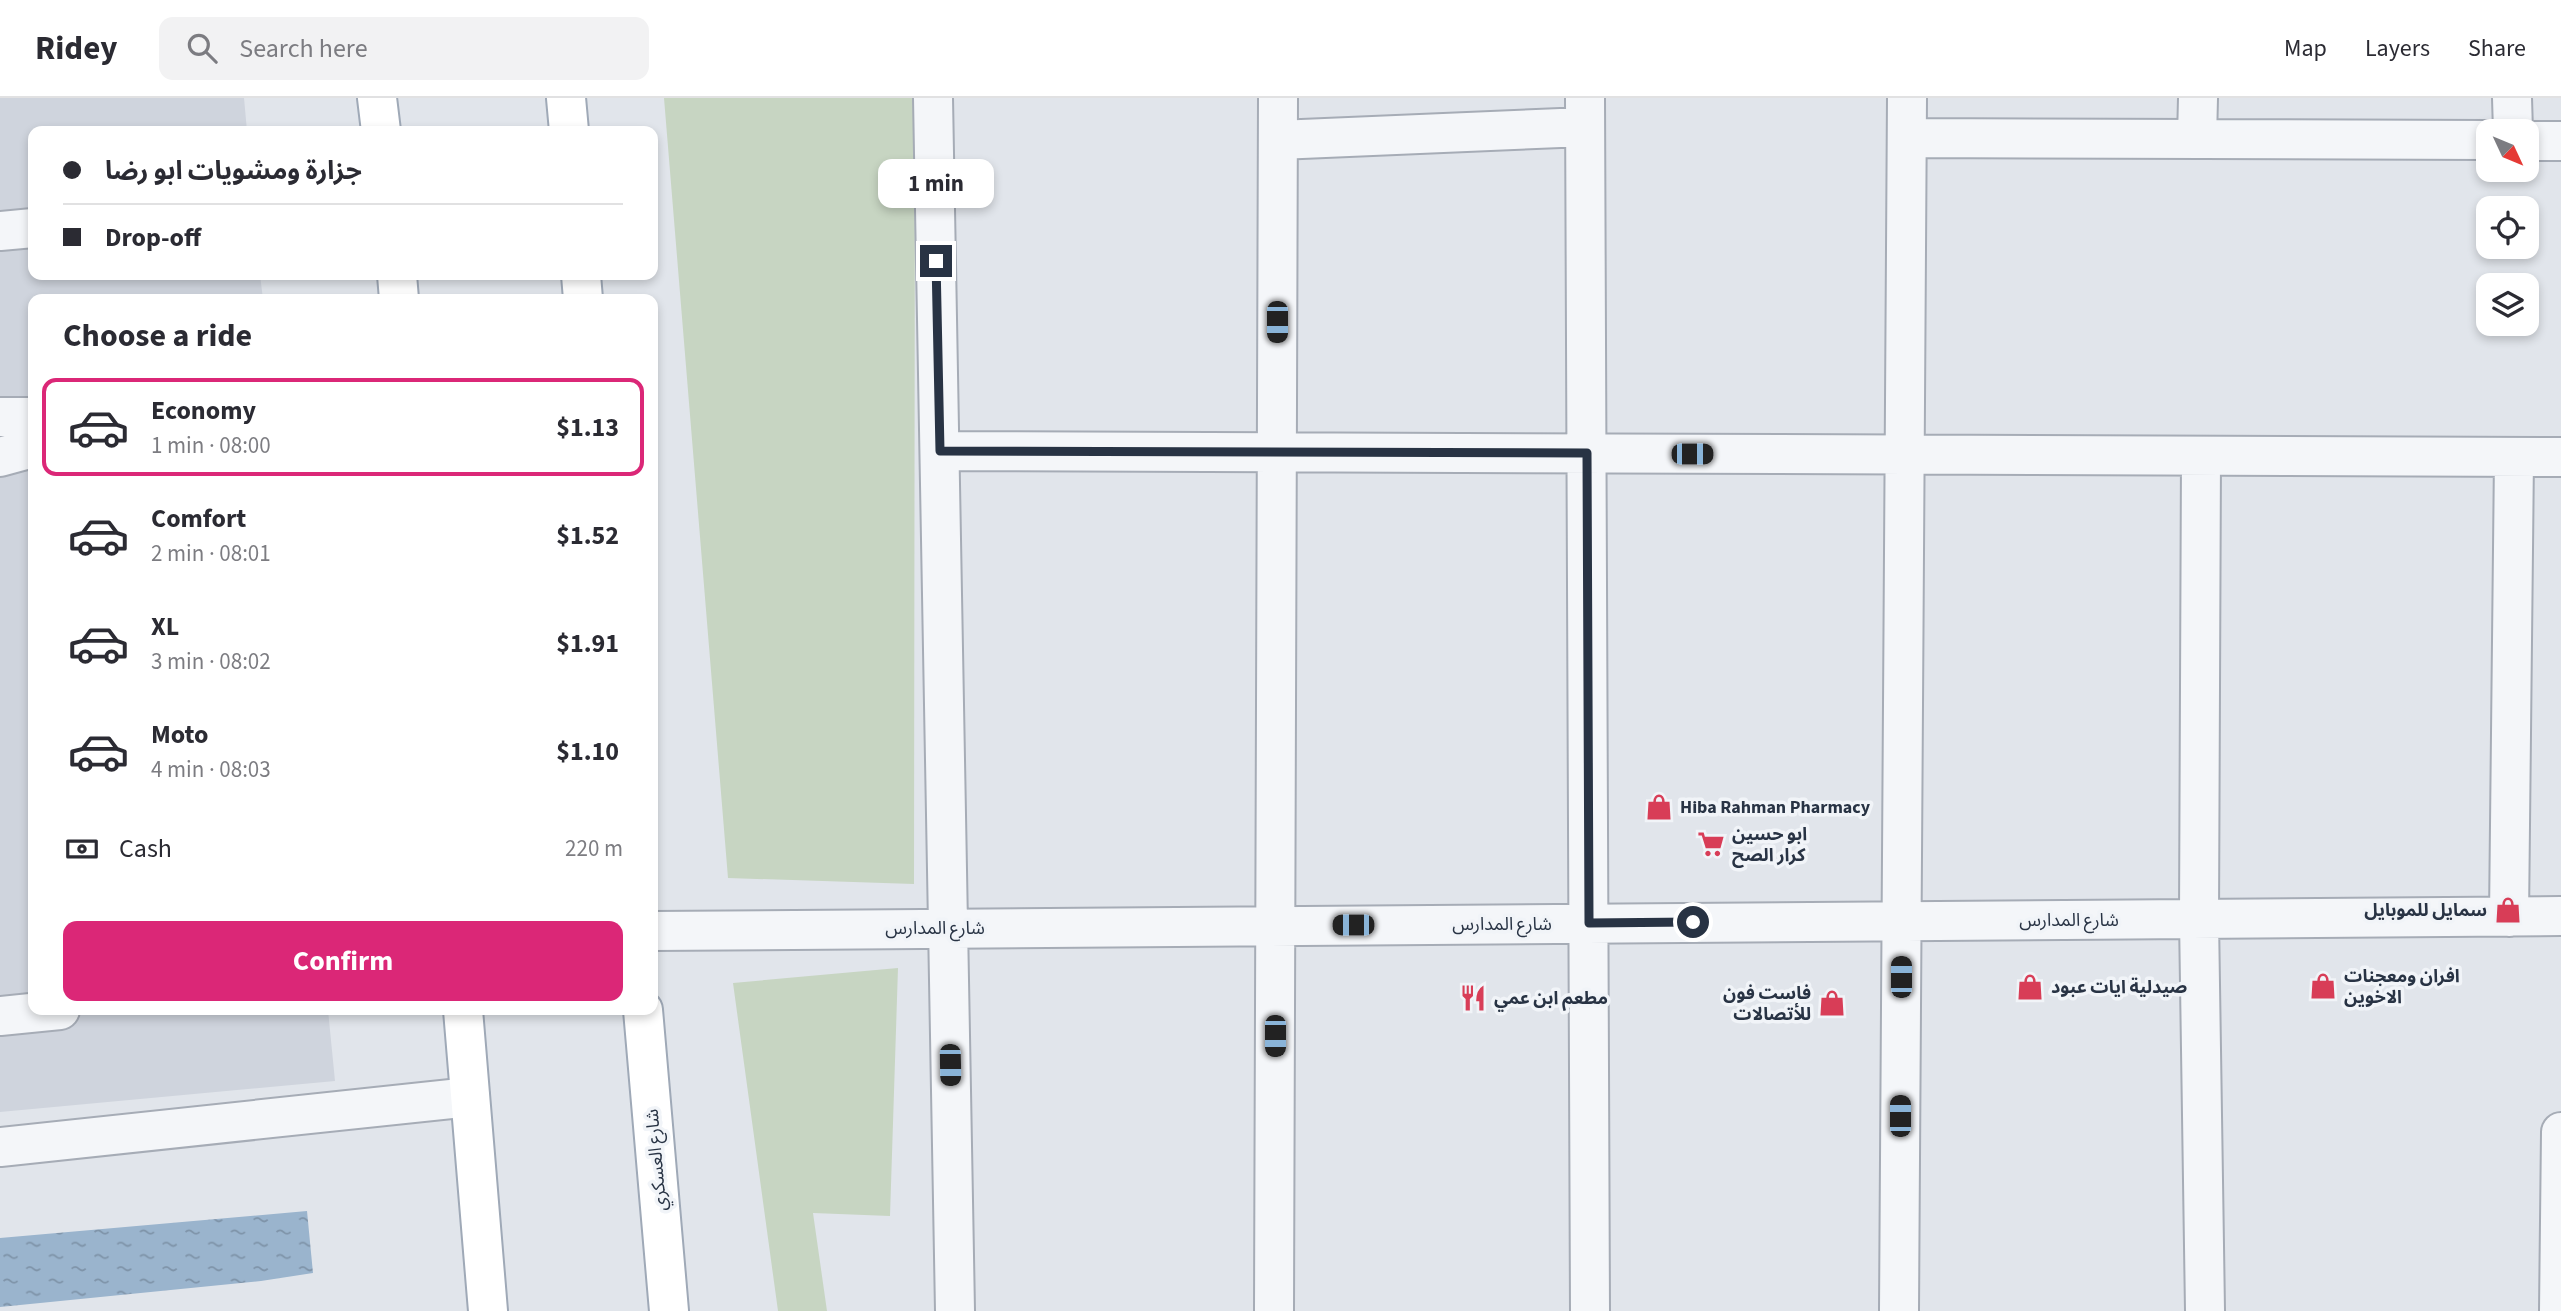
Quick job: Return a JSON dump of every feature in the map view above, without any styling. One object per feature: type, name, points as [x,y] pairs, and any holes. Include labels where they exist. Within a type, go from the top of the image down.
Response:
[{"type":"main road","points":[[377,98],[380,126]]},
{"type":"main road","points":[[566,98],[569,126]]},
{"type":"main road","points":[[463,1015],[488,1311]]},
{"type":"main road","name":"شارع العسكري","points":[[643,1015],[669,1311]]},
{"type":"street","points":[[933,98],[955,1311]]},
{"type":"street","points":[[1274,1311],[1278,98]]},
{"type":"street","points":[[1899,1311],[1907,98]]},
{"type":"street","points":[[2197,139],[2198,98]]},
{"type":"street","points":[[2512,98],[2513,119]]},
{"type":"street","points":[[1278,141],[1585,112],[1590,1311]]},
{"type":"street","points":[[1907,138],[2476,140]]},
{"type":"street","points":[[2539,141],[2561,141]]},
{"type":"street","points":[[0,232],[28,229]]},
{"type":"street","points":[[0,417],[28,417]]},
{"type":"street","points":[[0,457],[28,449]]},
{"type":"street","points":[[940,451],[2561,457]]},
{"type":"street","points":[[2201,456],[2199,919],[2204,1311]]},
{"type":"street","points":[[2509,917],[2514,457]]},
{"type":"street","name":"شارع المدارس","points":[[658,931],[2561,916]]},
{"type":"street","points":[[0,1016],[28,1013]]},
{"type":"street","points":[[0,1147],[470,1097]]},
{"type":"street","points":[[2559,1311],[2561,1132]]},
{"type":"shaded area","points":[[0,98],[244,98],[247,126],[28,126],[28,280],[261,280],[262,294],[28,294],[28,1015],[328,1015],[335,1081],[0,1112]]},
{"type":"green space","points":[[664,98],[915,98],[914,884],[728,878]]},
{"type":"green space","points":[[898,968],[890,1216],[813,1213],[827,1311],[778,1311],[733,983]]},
{"type":"water","points":[[307,1211],[313,1273],[261,1281],[0,1307],[0,1238]]},
{"type":"place","name":"Hiba Rahman Pharmacy","points":[[1659,807]]},
{"type":"place","name":"ابو حسين كرار الصح","points":[[1711,844]]},
{"type":"place","name":"سمايل للموبايل","points":[[2508,910]]},
{"type":"place","name":"افران ومعجنات الاخوين","points":[[2323,986]]},
{"type":"place","name":"صيدلية ايات عبود","points":[[2030,987]]},
{"type":"place","name":"مطعم ابن عمي","points":[[1473,998]]},
{"type":"place","name":"فاست فون للأتصالات","points":[[1832,1003]]},
{"type":"route","points":[[936,261],[940,451],[1587,453],[1589,923],[1693,922]]}]
